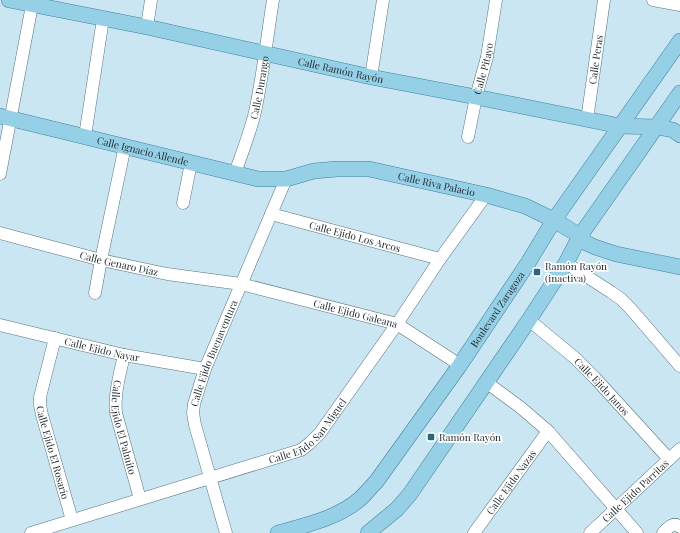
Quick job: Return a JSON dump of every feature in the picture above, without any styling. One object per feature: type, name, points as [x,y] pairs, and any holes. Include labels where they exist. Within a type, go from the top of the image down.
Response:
[{"type":"main road","name":"Calle Ramón Rayón","points":[[9,0],[32,2],[103,19],[146,27],[371,77],[587,120],[620,126],[657,127],[678,132]]},
{"type":"main road","name":"Boulevard Zaragoza","points":[[278,533],[316,522],[339,513],[360,499],[376,482],[460,365],[528,263],[554,220],[680,41]]},
{"type":"main road","points":[[368,533],[397,509],[410,494],[529,320],[566,263],[580,236],[680,93]]},
{"type":"main road","name":"Calle Ignacio Allende","points":[[6,117],[235,174],[258,179],[286,179]]},
{"type":"main road","name":"Calle Riva Palacio","points":[[286,179],[314,171],[369,169],[486,195],[525,206],[554,220],[580,236],[586,243],[603,251],[680,266]]},
{"type":"street","points":[[146,27],[151,0]]},
{"type":"street","name":"Calle Durango","points":[[235,174],[254,113],[260,88],[273,0]]},
{"type":"street","points":[[371,77],[383,0]]},
{"type":"street","name":"Calle Pitayo","points":[[468,136],[476,97],[487,57],[496,0]]},
{"type":"street","name":"Calle Peras","points":[[587,120],[604,0]]},
{"type":"street","points":[[653,0],[680,5]]},
{"type":"street","points":[[0,174],[6,117],[32,2]]},
{"type":"street","points":[[85,136],[103,19]]},
{"type":"street","points":[[95,293],[125,146]]},
{"type":"street","points":[[183,203],[191,163]]},
{"type":"street","name":"Calle Ejido Buenaventura","points":[[226,533],[195,425],[193,413],[194,404],[205,369],[286,179]]},
{"type":"street","name":"Calle Ejido San Miguel","points":[[31,533],[301,450],[320,433],[486,195]]},
{"type":"street","name":"Calle Ejido Los Arcos","points":[[271,214],[440,259]]},
{"type":"street","name":"Calle Genaro Díaz","points":[[0,233],[101,260],[167,274],[241,284]]},
{"type":"street","points":[[566,263],[611,292],[630,308],[680,366]]},
{"type":"street","name":"Calle Ejido Galeana","points":[[241,284],[397,324],[460,365]]},
{"type":"street","name":"Calle Ejido Janos","points":[[529,320],[575,358],[669,459]]},
{"type":"street","name":"Calle Ejido Nayar","points":[[0,325],[124,355],[205,369]]},
{"type":"street","name":"Calle Ejido El Rosario","points":[[55,338],[40,397],[40,405],[72,520]]},
{"type":"street","name":"Calle Ejido El Palmito","points":[[124,355],[116,390],[115,404],[116,413],[140,499]]},
{"type":"street","points":[[486,382],[520,407],[548,431],[637,533]]},
{"type":"street","name":"Calle Ejido Nazas","points":[[474,533],[548,431]]},
{"type":"street","name":"Calle Ejido Parritas","points":[[590,533],[680,449]]},
{"type":"street","points":[[663,533],[672,525],[680,526]]},
{"type":"place","name":"Ramón Rayón (inactiva)","points":[[537,272]]},
{"type":"place","name":"Ramón Rayón","points":[[431,437]]}]
